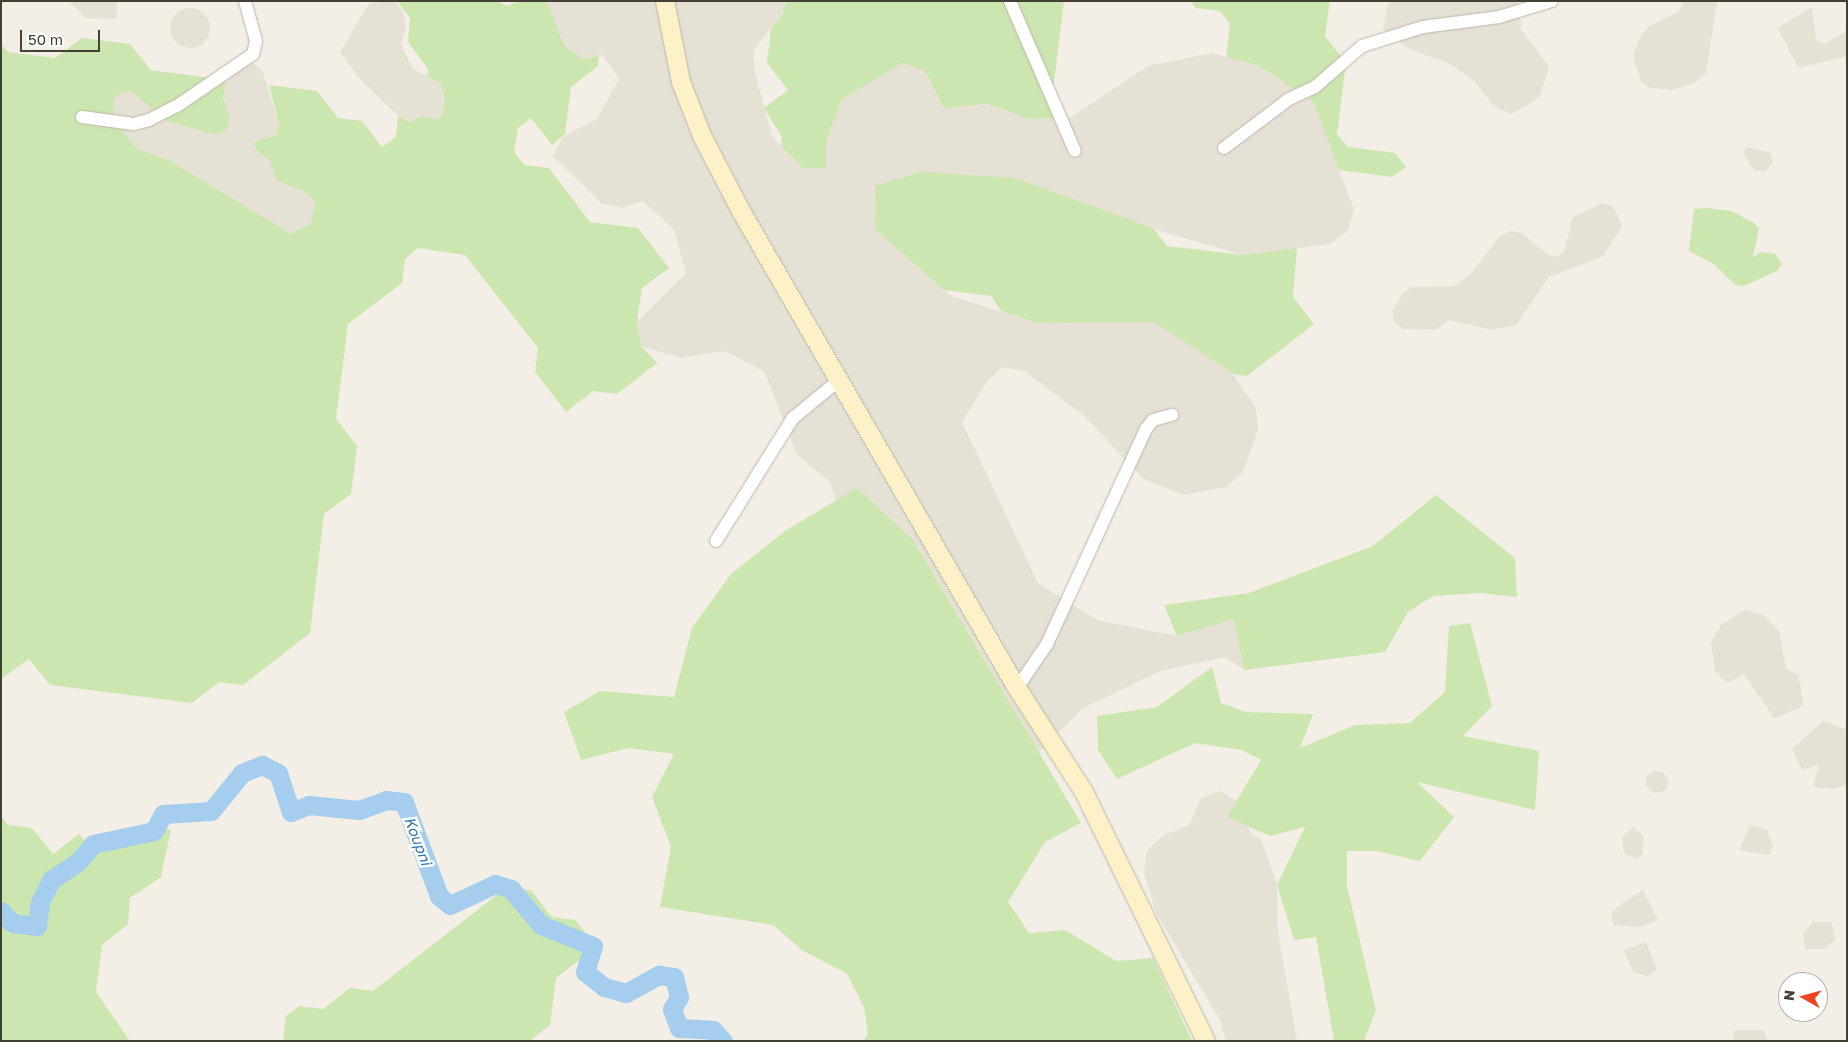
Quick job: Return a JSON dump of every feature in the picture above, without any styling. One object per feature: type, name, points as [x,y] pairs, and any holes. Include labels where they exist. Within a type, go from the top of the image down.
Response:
[{"type":"main road","points":[[665,1],[681,82],[702,136],[762,252],[1017,688],[1084,792],[1206,1041]]},
{"type":"street","points":[[82,117],[134,124],[149,120],[177,106],[253,54],[256,41],[245,1]]},
{"type":"street","points":[[1010,1],[1075,151]]},
{"type":"street","points":[[1224,148],[1289,99],[1315,87],[1362,46],[1423,27],[1499,17],[1552,1]]},
{"type":"street","points":[[716,541],[793,418],[838,381]]},
{"type":"street","points":[[1017,688],[1047,644],[1146,428],[1153,420],[1172,415]]},
{"type":"shaded area","points":[[69,1],[117,1],[117,19],[85,18]]},
{"type":"shaded area","points":[[394,1],[403,12],[406,28],[401,44],[413,69],[441,83],[445,100],[442,116],[437,119],[421,116],[410,123],[394,112],[359,78],[340,52],[369,3]]},
{"type":"shaded area","points":[[545,1],[786,1],[783,13],[753,51],[755,72],[772,136],[803,168],[826,168],[826,142],[842,99],[902,62],[925,70],[943,108],[987,104],[1030,119],[1070,118],[1148,66],[1212,53],[1258,65],[1313,102],[1354,209],[1348,231],[1330,244],[1243,255],[1116,218],[1015,178],[876,230],[951,296],[1038,323],[1154,322],[1229,368],[1256,408],[1258,430],[1243,472],[1227,487],[1183,495],[1144,479],[1082,414],[1024,371],[1002,367],[987,382],[962,422],[1038,583],[1097,620],[1177,636],[1235,618],[1244,670],[1225,657],[1161,671],[1083,708],[1021,770],[856,568],[830,482],[797,455],[764,371],[725,351],[681,358],[641,346],[637,322],[686,273],[674,230],[643,201],[622,208],[601,203],[553,156],[564,136],[597,119],[619,79],[602,55],[582,59],[564,45]]},
{"type":"shaded area","points":[[1389,1],[1514,1],[1520,6],[1521,29],[1549,67],[1539,98],[1511,114],[1494,106],[1475,82],[1450,64],[1407,48],[1383,29]]},
{"type":"shaded area","points":[[1683,1],[1717,1],[1706,73],[1696,82],[1673,90],[1650,88],[1641,81],[1633,57],[1640,36],[1649,26],[1679,12]]},
{"type":"shaded area","points":[[1812,7],[1816,40],[1824,44],[1847,31],[1847,56],[1798,68],[1778,28]]},
{"type":"shaded area","points":[[194,8],[201,11],[207,17],[210,28],[209,36],[201,45],[194,48],[186,48],[179,45],[171,36],[170,24],[173,17],[182,9]]},
{"type":"shaded area","points":[[242,63],[253,63],[262,70],[279,124],[277,135],[254,142],[258,153],[268,158],[277,180],[308,193],[315,202],[311,224],[291,234],[169,160],[137,149],[116,123],[112,101],[120,93],[131,91],[166,121],[230,118],[222,98],[226,76]]},
{"type":"shaded area","points":[[1746,147],[1769,152],[1773,161],[1765,172],[1754,170],[1744,154]]},
{"type":"shaded area","points":[[1602,203],[1613,206],[1622,227],[1602,257],[1549,277],[1516,325],[1492,330],[1448,320],[1436,330],[1403,329],[1394,322],[1392,311],[1403,293],[1412,287],[1455,286],[1472,272],[1500,236],[1510,231],[1522,233],[1548,255],[1558,257],[1565,249],[1573,217]]},
{"type":"shaded area","points":[[1745,610],[1763,615],[1779,631],[1786,668],[1798,675],[1804,706],[1774,718],[1744,674],[1728,683],[1715,672],[1711,642],[1722,624]]},
{"type":"shaded area","points":[[1823,721],[1847,730],[1847,785],[1833,789],[1813,787],[1819,764],[1802,770],[1792,749]]},
{"type":"shaded area","points":[[1653,771],[1661,771],[1668,778],[1668,786],[1661,793],[1653,793],[1646,786],[1646,778]]},
{"type":"shaded area","points":[[1220,791],[1237,801],[1252,835],[1261,839],[1277,885],[1278,932],[1297,1041],[1226,1041],[1220,1020],[1156,913],[1144,872],[1147,851],[1162,836],[1189,825],[1201,798]]},
{"type":"shaded area","points":[[1750,825],[1767,830],[1773,846],[1769,855],[1739,850]]},
{"type":"shaded area","points":[[1633,827],[1643,836],[1643,853],[1637,859],[1624,854],[1622,837]]},
{"type":"shaded area","points":[[1643,890],[1658,920],[1640,927],[1613,925],[1612,911]]},
{"type":"shaded area","points":[[1813,922],[1831,922],[1836,939],[1825,949],[1806,949],[1803,934]]},
{"type":"shaded area","points":[[1646,942],[1657,969],[1648,976],[1633,972],[1624,950]]},
{"type":"shaded area","points":[[1735,1030],[1763,1030],[1768,1041],[1732,1041]]},
{"type":"green space","points":[[397,1],[498,1],[507,6],[519,1],[547,2],[564,45],[582,59],[599,56],[598,66],[571,87],[565,134],[552,145],[531,118],[518,128],[514,152],[525,165],[549,168],[590,222],[638,228],[669,268],[642,288],[637,322],[641,346],[657,363],[617,394],[593,391],[566,412],[535,372],[538,348],[465,255],[418,248],[405,259],[402,283],[348,324],[336,419],[357,446],[351,494],[324,514],[310,633],[243,685],[219,682],[192,703],[50,685],[29,659],[1,679],[1,44],[8,52],[55,58],[82,38],[130,44],[151,70],[226,80],[223,98],[230,118],[227,129],[218,135],[166,121],[131,91],[120,93],[113,101],[116,123],[137,149],[169,160],[291,234],[311,224],[315,202],[307,193],[277,180],[268,158],[258,153],[253,142],[277,135],[279,124],[269,85],[317,91],[338,118],[362,121],[382,147],[396,137],[398,115],[410,123],[421,116],[437,119],[442,116],[445,100],[441,83],[427,77],[428,69],[408,42],[410,18]]},
{"type":"green space","points":[[786,1],[1064,1],[1052,98],[1067,118],[1030,119],[987,104],[943,108],[925,70],[902,63],[842,99],[826,142],[826,168],[803,168],[781,146],[782,137],[764,108],[788,90],[767,63],[771,29],[783,13]]},
{"type":"green space","points":[[1191,1],[1330,1],[1325,36],[1346,63],[1337,134],[1348,147],[1395,153],[1406,167],[1392,177],[1339,170],[1313,102],[1258,65],[1226,57],[1230,24],[1220,11],[1196,8]]},
{"type":"green space","points":[[920,172],[1015,178],[1153,228],[1167,246],[1243,255],[1297,248],[1293,297],[1314,324],[1247,376],[1234,374],[1154,322],[1038,323],[1001,311],[991,296],[944,290],[876,230],[875,186]]},
{"type":"green space","points":[[1706,208],[1732,211],[1754,223],[1759,229],[1753,257],[1761,252],[1775,254],[1782,264],[1777,271],[1744,286],[1735,285],[1714,264],[1689,251],[1694,209]]},
{"type":"green space","points":[[857,488],[913,540],[1081,823],[1045,842],[1008,902],[1029,933],[1065,930],[1116,961],[1153,958],[1192,1041],[863,1041],[868,1034],[864,1007],[847,974],[802,950],[773,925],[660,907],[671,847],[652,797],[674,754],[628,748],[581,760],[564,712],[600,691],[674,697],[692,628],[731,574],[785,531]]},
{"type":"green space","points":[[1436,495],[1515,558],[1517,597],[1480,593],[1433,596],[1408,612],[1385,652],[1244,670],[1234,619],[1177,636],[1164,605],[1249,593],[1373,546]]},
{"type":"green space","points":[[1470,623],[1492,706],[1463,736],[1539,751],[1535,810],[1417,782],[1454,817],[1420,861],[1376,851],[1347,851],[1347,886],[1376,1010],[1364,1041],[1334,1041],[1316,937],[1294,940],[1277,885],[1305,827],[1270,836],[1227,817],[1261,760],[1242,750],[1195,743],[1117,779],[1098,750],[1097,716],[1157,707],[1212,667],[1221,703],[1246,712],[1313,714],[1300,748],[1355,725],[1410,723],[1445,692],[1449,626]]},
{"type":"green space","points":[[1,816],[8,825],[32,828],[53,854],[79,834],[92,849],[99,843],[171,829],[161,877],[130,898],[128,924],[102,945],[96,992],[130,1041],[1,1041]]},
{"type":"green space","points":[[507,887],[531,890],[552,917],[575,920],[586,933],[583,957],[556,978],[550,1025],[530,1041],[283,1040],[286,1016],[299,1006],[323,1009],[350,988],[373,991]]},
{"type":"waterway","name":"Koupni","points":[[1,911],[12,923],[37,926],[40,902],[51,880],[78,862],[93,844],[154,831],[163,814],[211,811],[242,773],[262,765],[278,773],[291,812],[309,805],[359,810],[386,800],[404,802],[439,896],[450,905],[495,884],[511,889],[541,925],[593,946],[585,972],[604,987],[626,993],[659,975],[674,977],[679,997],[672,1009],[679,1028],[713,1030],[723,1041]]}]
